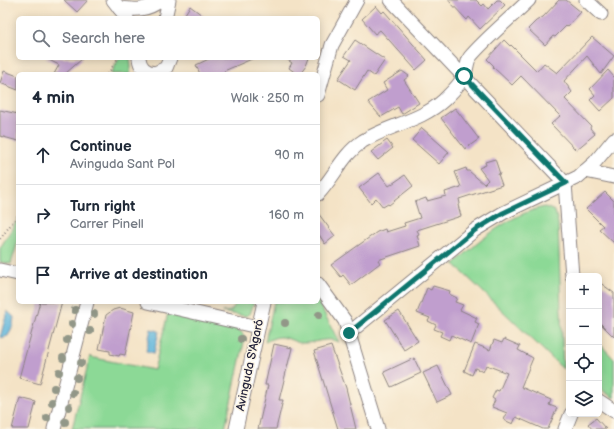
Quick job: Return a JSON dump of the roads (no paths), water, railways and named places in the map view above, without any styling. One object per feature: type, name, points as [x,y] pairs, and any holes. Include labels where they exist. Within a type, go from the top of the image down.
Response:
[{"type":"street","points":[[120,9],[141,10],[161,0]]},
{"type":"street","points":[[165,16],[169,0]]},
{"type":"street","points":[[320,87],[332,45],[357,0]]},
{"type":"street","points":[[391,0],[566,183],[572,273]]},
{"type":"street","points":[[320,192],[329,182],[351,150],[381,131],[434,108],[456,88],[464,76],[469,58],[530,0]]},
{"type":"street","points":[[586,0],[601,14]]},
{"type":"street","points":[[139,60],[144,72]]},
{"type":"street","points":[[162,72],[170,60]]},
{"type":"street","points":[[349,333],[475,230],[503,213],[578,178],[614,140]]},
{"type":"street","points":[[585,171],[614,177]]},
{"type":"street","points":[[0,270],[16,274]]},
{"type":"street","points":[[320,287],[345,321],[378,429]]},
{"type":"street","points":[[54,429],[86,304]]},
{"type":"street","points":[[157,304],[258,327]]},
{"type":"street","name":"Avinguda S'Agaró","points":[[236,429],[264,304]]},
{"type":"street","points":[[602,403],[614,411]]},
{"type":"street","points":[[565,429],[570,417]]},
{"type":"water","points":[[7,311],[14,317],[13,325],[8,336],[0,338]]},
{"type":"water","points":[[151,329],[159,331],[154,353],[146,351]]}]
